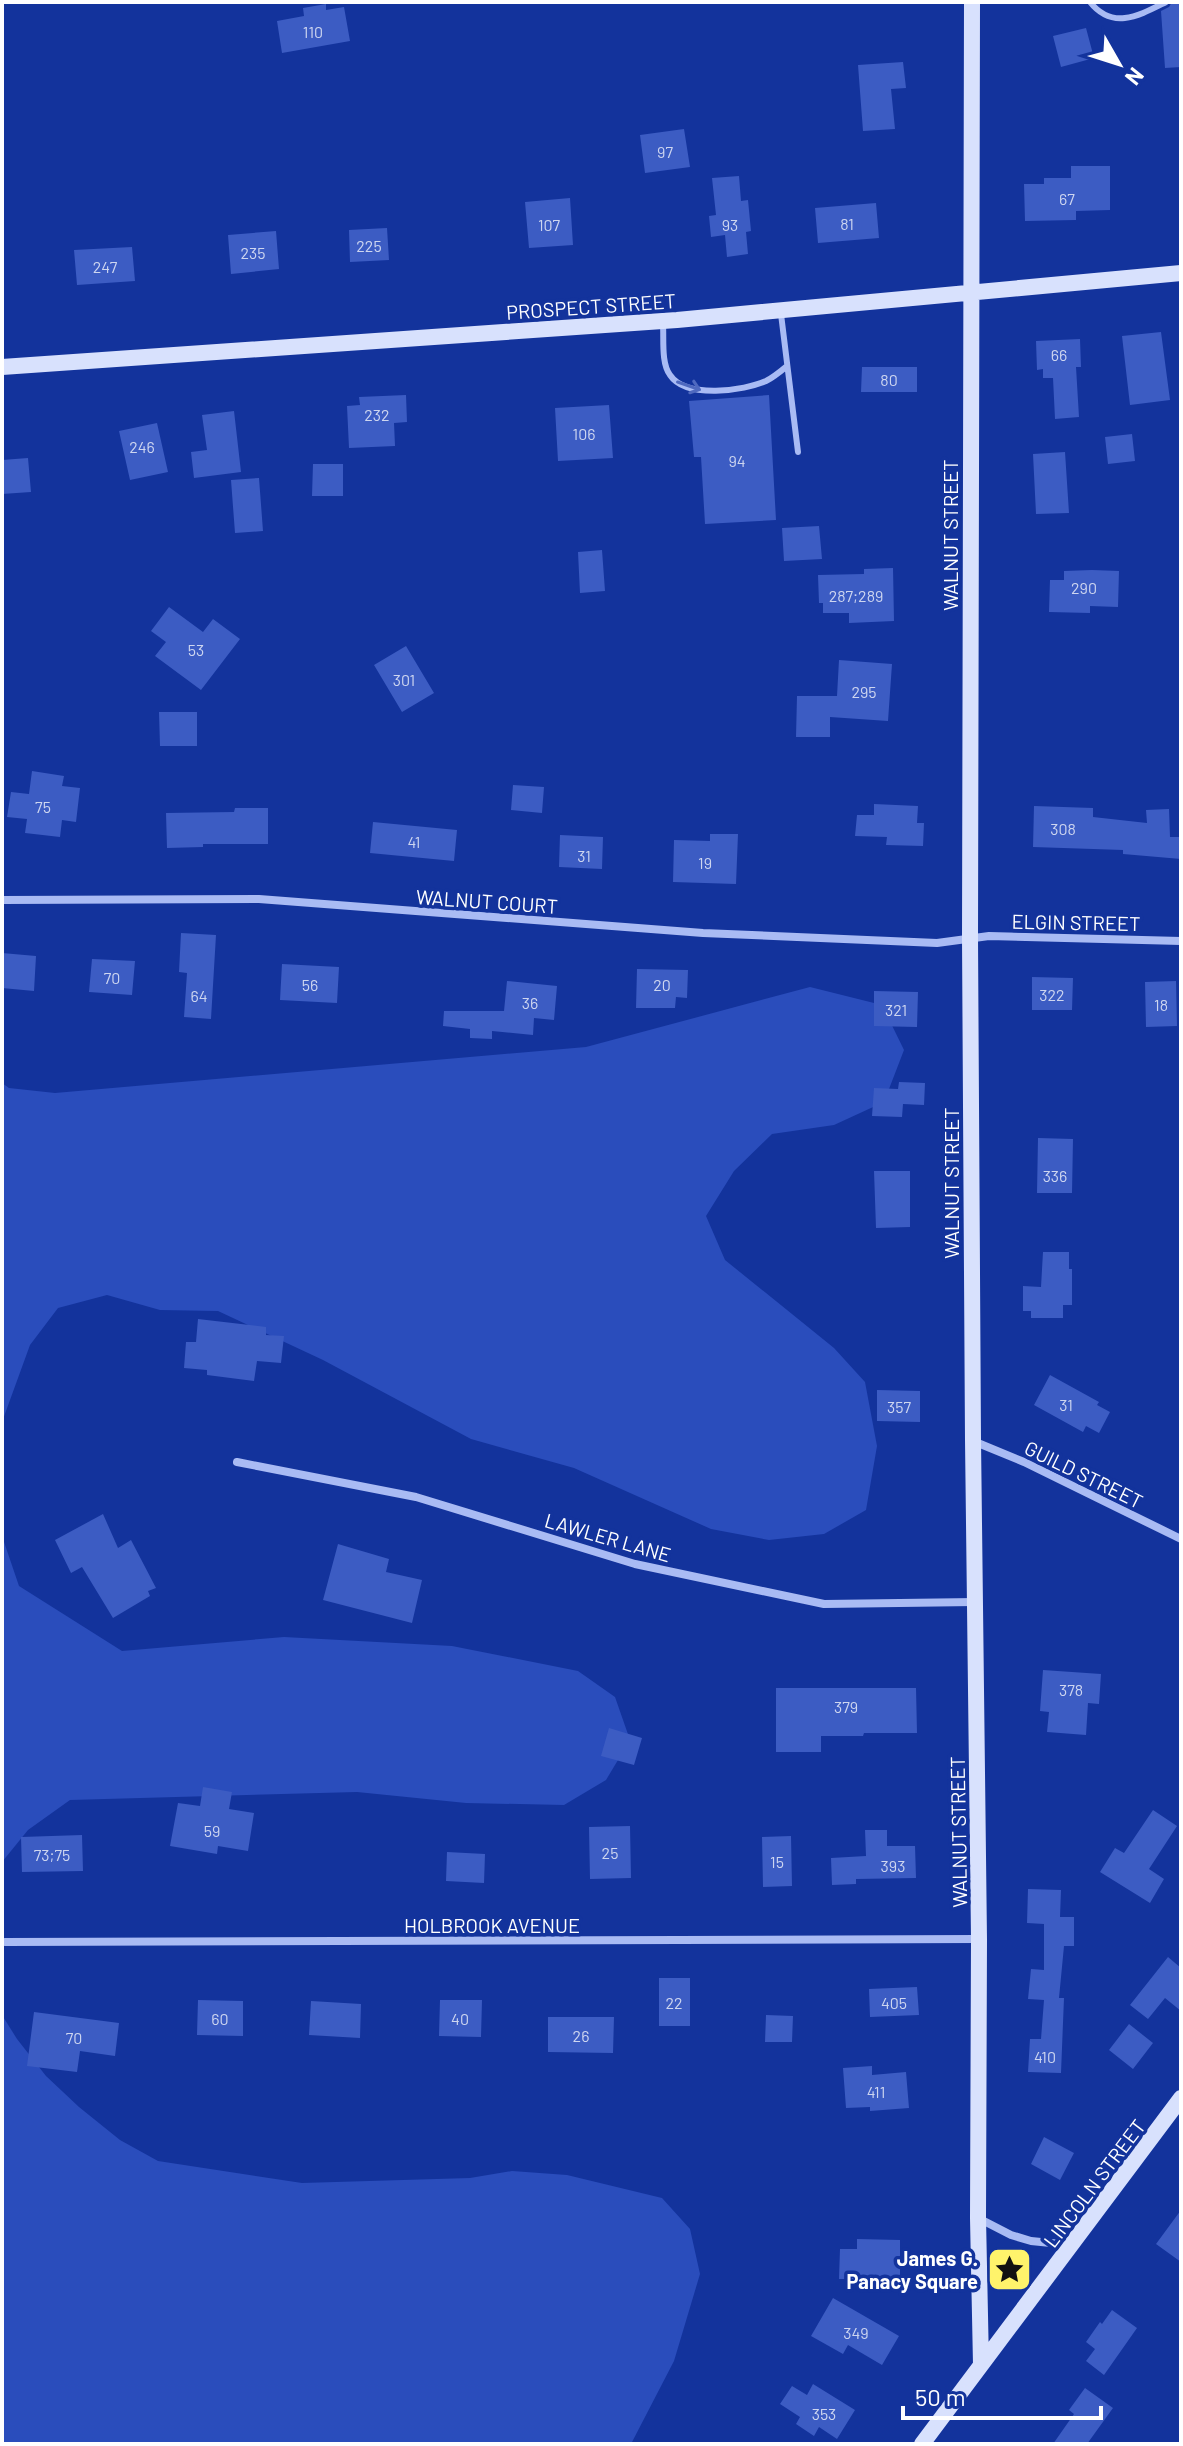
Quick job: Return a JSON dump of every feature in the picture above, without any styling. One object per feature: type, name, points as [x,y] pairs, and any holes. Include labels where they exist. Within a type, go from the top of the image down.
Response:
[{"type":"street","name":"WALNUT STREET","points":[[972,2],[970,938],[981,2364]]},
{"type":"street","name":"PROSPECT STREET","points":[[2,367],[662,321],[1181,273]]},
{"type":"street","name":"WALNUT COURT","points":[[2,900],[259,899],[703,933],[937,943],[970,938]]},
{"type":"street","name":"ELGIN STREET","points":[[970,938],[1181,941]]},
{"type":"street","name":"GUILD STREET","points":[[973,1440],[1181,1539]]},
{"type":"street","name":"LAWLER LANE","points":[[237,1462],[416,1497],[635,1564],[824,1604],[975,1602]]},
{"type":"street","name":"HOLBROOK AVENUE","points":[[5,1942],[979,1939]]},
{"type":"street","name":"LINCOLN STREET","points":[[922,2444],[1181,2098]]},
{"type":"street","points":[[978,2218],[1011,2235],[1031,2241],[1071,2245]]},
{"type":"lane","points":[[1090,2],[1109,17],[1134,18],[1166,2]]},
{"type":"lane","points":[[781,310],[798,452]]},
{"type":"lane","points":[[662,321],[667,370],[672,378],[688,387],[708,391],[751,386],[765,381],[787,366]]},
{"type":"shaded area","points":[[810,987],[882,1005],[904,1050],[884,1102],[834,1125],[772,1134],[734,1171],[706,1216],[725,1260],[834,1348],[865,1382],[877,1446],[866,1510],[824,1534],[769,1540],[711,1529],[574,1468],[471,1439],[323,1360],[218,1311],[160,1310],[107,1295],[58,1308],[30,1345],[2,1422],[2,1083],[9,1088],[55,1093],[586,1047]]},
{"type":"shaded area","points":[[2,1536],[19,1586],[122,1651],[284,1637],[452,1646],[578,1671],[615,1697],[630,1740],[606,1780],[564,1805],[466,1803],[357,1792],[70,1800],[28,1830],[2,1862]]},
{"type":"shaded area","points":[[2,2015],[46,2076],[79,2107],[120,2140],[158,2161],[302,2183],[470,2178],[512,2171],[567,2175],[662,2198],[690,2229],[700,2274],[674,2361],[631,2444],[2,2444]]},
{"type":"shaded area","points":[[1011,2254],[1022,2258],[1026,2269],[1022,2280],[1011,2284],[1000,2280],[996,2269],[1000,2258]]},
{"type":"building","points":[[1172,2],[1181,2],[1181,67],[1165,68],[1161,11]]},
{"type":"building","points":[[326,4],[326,10],[344,7],[350,41],[282,53],[277,21],[304,16],[303,8]]},
{"type":"building","points":[[1086,28],[1094,58],[1061,67],[1053,36]]},
{"type":"building","points":[[903,62],[906,88],[891,89],[895,129],[863,131],[858,65]]},
{"type":"building","points":[[684,129],[690,167],[645,173],[640,135]]},
{"type":"building","points":[[1071,166],[1110,166],[1110,210],[1076,211],[1076,220],[1025,221],[1024,184],[1044,184],[1044,178],[1071,178]]},
{"type":"building","points":[[739,176],[741,201],[748,200],[751,231],[746,232],[748,254],[727,257],[725,235],[711,237],[709,216],[716,215],[712,178]]},
{"type":"building","points":[[570,198],[573,245],[529,248],[525,202]]},
{"type":"building","points":[[876,203],[879,238],[818,243],[815,208]]},
{"type":"building","points":[[387,228],[389,260],[350,262],[349,230]]},
{"type":"building","points":[[276,231],[279,269],[231,274],[228,235]]},
{"type":"building","points":[[132,247],[135,281],[77,285],[74,250]]},
{"type":"building","points":[[1161,332],[1170,400],[1130,405],[1122,336]]},
{"type":"building","points":[[1080,339],[1081,367],[1076,367],[1079,417],[1055,419],[1053,378],[1043,378],[1043,369],[1037,370],[1036,341]]},
{"type":"building","points":[[862,367],[917,367],[917,392],[861,392]]},
{"type":"building","points":[[406,395],[407,422],[394,423],[395,446],[349,448],[347,406],[360,405],[359,397]]},
{"type":"building","points":[[769,395],[776,520],[705,524],[701,457],[694,457],[689,401]]},
{"type":"building","points":[[609,405],[613,458],[558,461],[555,408]]},
{"type":"building","points":[[234,411],[241,472],[194,478],[191,452],[207,450],[202,415]]},
{"type":"building","points":[[157,423],[168,472],[130,480],[119,431]]},
{"type":"building","points":[[1132,434],[1135,461],[1108,464],[1105,437]]},
{"type":"building","points":[[1065,452],[1069,513],[1036,514],[1033,454]]},
{"type":"building","points":[[28,458],[31,492],[2,494],[2,460]]},
{"type":"building","points":[[313,464],[343,464],[343,496],[312,496]]},
{"type":"building","points":[[259,478],[263,531],[235,533],[231,480]]},
{"type":"building","points":[[819,526],[822,559],[784,561],[782,528]]},
{"type":"building","points":[[602,550],[605,591],[580,593],[578,552]]},
{"type":"building","points":[[893,568],[894,621],[849,623],[849,613],[823,613],[823,603],[819,603],[818,575],[864,574],[864,569]]},
{"type":"building","points":[[1064,571],[1119,571],[1118,607],[1090,606],[1090,613],[1049,612],[1050,580],[1064,580]]},
{"type":"building","points":[[169,607],[203,632],[213,619],[240,639],[201,690],[155,656],[166,642],[151,631]]},
{"type":"building","points":[[406,646],[434,693],[402,712],[374,665]]},
{"type":"building","points":[[839,660],[892,664],[888,721],[830,717],[830,737],[796,737],[797,696],[837,696]]},
{"type":"building","points":[[159,712],[197,712],[197,746],[160,746]]},
{"type":"building","points":[[32,771],[64,776],[62,786],[80,788],[76,822],[62,820],[60,837],[25,833],[27,819],[7,817],[11,792],[29,794]]},
{"type":"building","points":[[513,785],[544,787],[542,813],[511,810]]},
{"type":"building","points":[[874,804],[918,806],[917,823],[924,823],[923,846],[886,845],[887,837],[855,836],[857,815],[874,815]]},
{"type":"building","points":[[1034,806],[1093,808],[1093,817],[1147,823],[1146,810],[1169,809],[1170,837],[1181,837],[1181,859],[1123,854],[1123,850],[1033,847]]},
{"type":"building","points":[[235,808],[268,808],[268,844],[203,844],[203,847],[167,848],[166,813],[234,812]]},
{"type":"building","points":[[373,822],[457,830],[454,861],[370,853]]},
{"type":"building","points":[[710,834],[738,834],[736,884],[673,882],[674,840],[710,841]]},
{"type":"building","points":[[560,835],[603,837],[602,869],[559,867]]},
{"type":"building","points":[[181,933],[216,935],[211,1019],[184,1017],[187,973],[179,972]]},
{"type":"building","points":[[2,953],[36,956],[34,991],[2,988]]},
{"type":"building","points":[[92,959],[135,961],[132,995],[89,992]]},
{"type":"building","points":[[282,964],[339,967],[337,1003],[280,1000]]},
{"type":"building","points":[[637,969],[688,970],[687,998],[676,997],[675,1008],[636,1008]]},
{"type":"building","points":[[1032,977],[1073,978],[1072,1010],[1032,1010]]},
{"type":"building","points":[[507,981],[557,986],[554,1020],[534,1018],[533,1035],[492,1031],[492,1039],[470,1038],[470,1029],[443,1026],[444,1011],[504,1011]]},
{"type":"building","points":[[1176,981],[1177,1026],[1146,1027],[1145,982]]},
{"type":"building","points":[[874,991],[918,992],[917,1027],[874,1026]]},
{"type":"building","points":[[899,1082],[925,1083],[924,1105],[903,1104],[902,1117],[872,1116],[874,1088],[898,1089]]},
{"type":"building","points":[[1038,1138],[1073,1139],[1072,1193],[1037,1193]]},
{"type":"building","points":[[874,1171],[910,1171],[910,1227],[876,1228]]},
{"type":"building","points":[[1043,1252],[1069,1252],[1072,1305],[1063,1305],[1063,1318],[1031,1318],[1031,1311],[1023,1311],[1023,1286],[1041,1287]]},
{"type":"building","points":[[198,1319],[266,1327],[266,1335],[284,1336],[281,1363],[257,1361],[254,1381],[207,1375],[207,1370],[184,1368],[186,1342],[196,1342]]},
{"type":"building","points":[[1050,1375],[1099,1402],[1097,1405],[1110,1412],[1099,1433],[1086,1426],[1083,1432],[1034,1405]]},
{"type":"building","points":[[877,1390],[920,1391],[920,1422],[877,1421]]},
{"type":"building","points":[[103,1514],[118,1548],[131,1540],[156,1588],[148,1591],[150,1596],[113,1618],[82,1567],[71,1573],[55,1540]]},
{"type":"building","points":[[338,1544],[389,1559],[386,1572],[422,1580],[412,1623],[323,1600]]},
{"type":"building","points":[[1043,1670],[1101,1674],[1099,1704],[1088,1703],[1086,1735],[1047,1732],[1049,1712],[1040,1711]]},
{"type":"building","points":[[776,1688],[916,1688],[917,1733],[821,1736],[821,1752],[776,1752]]},
{"type":"building","points":[[609,1728],[642,1738],[634,1765],[601,1756]]},
{"type":"building","points":[[203,1787],[232,1792],[229,1809],[254,1813],[248,1851],[218,1846],[217,1854],[170,1846],[178,1803],[200,1806]]},
{"type":"building","points":[[1153,1810],[1177,1826],[1149,1869],[1164,1879],[1150,1903],[1100,1872],[1115,1848],[1124,1853]]},
{"type":"building","points":[[630,1826],[631,1878],[590,1879],[589,1827]]},
{"type":"building","points":[[865,1830],[887,1830],[887,1846],[915,1846],[916,1878],[856,1879],[856,1884],[832,1885],[831,1858],[866,1856]]},
{"type":"building","points":[[82,1835],[83,1871],[22,1872],[21,1837]]},
{"type":"building","points":[[791,1836],[792,1886],[763,1887],[762,1837]]},
{"type":"building","points":[[447,1852],[485,1854],[484,1883],[446,1881]]},
{"type":"building","points":[[1028,1889],[1061,1890],[1060,1917],[1074,1917],[1074,1946],[1064,1946],[1059,1998],[1064,1998],[1061,2073],[1028,2072],[1030,2039],[1041,2039],[1044,2000],[1028,1999],[1031,1969],[1044,1970],[1044,1924],[1027,1923]]},
{"type":"building","points":[[1168,1957],[1181,1968],[1181,2011],[1165,1998],[1148,2019],[1130,2005]]},
{"type":"building","points":[[659,1978],[690,1978],[690,2026],[659,2026]]},
{"type":"building","points":[[917,1987],[919,2015],[870,2017],[869,1989]]},
{"type":"building","points":[[198,2000],[243,2001],[243,2036],[197,2035]]},
{"type":"building","points":[[440,2000],[482,2000],[481,2037],[439,2036]]},
{"type":"building","points":[[311,2001],[361,2004],[360,2038],[309,2035]]},
{"type":"building","points":[[34,2012],[119,2023],[115,2056],[80,2051],[77,2072],[27,2066]]},
{"type":"building","points":[[766,2015],[793,2016],[792,2042],[765,2042]]},
{"type":"building","points":[[548,2017],[614,2017],[613,2053],[548,2052]]},
{"type":"building","points":[[1129,2024],[1153,2043],[1133,2069],[1109,2050]]},
{"type":"building","points":[[872,2066],[872,2075],[906,2072],[909,2108],[870,2111],[870,2107],[846,2108],[843,2068]]},
{"type":"building","points":[[1044,2137],[1074,2153],[1060,2180],[1031,2164]]},
{"type":"building","points":[[1181,2210],[1181,2262],[1156,2244]]},
{"type":"building","points":[[857,2239],[900,2240],[900,2279],[839,2279],[840,2249],[857,2249]]},
{"type":"building","points":[[833,2298],[899,2336],[882,2365],[848,2345],[843,2354],[811,2336]]},
{"type":"building","points":[[1112,2310],[1137,2328],[1104,2375],[1086,2361],[1095,2349],[1086,2342]]},
{"type":"building","points":[[813,2384],[855,2410],[837,2439],[819,2427],[814,2436],[796,2424],[800,2417],[780,2404],[792,2386],[807,2395]]},
{"type":"building","points":[[1085,2388],[1113,2408],[1087,2444],[1053,2444],[1074,2414],[1069,2410]]},
{"type":"place","name":"James G. Panacy Square","points":[[1009,2269]]}]
